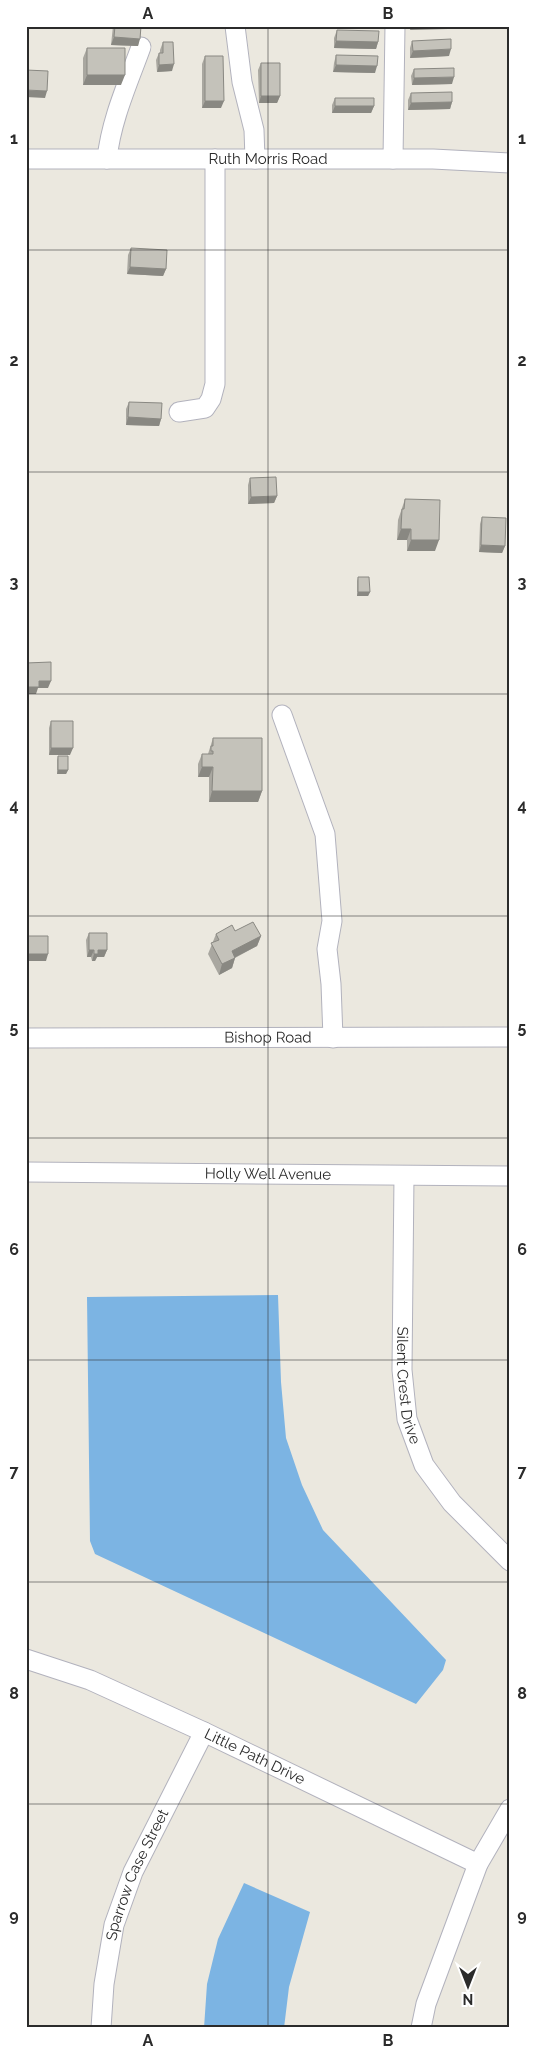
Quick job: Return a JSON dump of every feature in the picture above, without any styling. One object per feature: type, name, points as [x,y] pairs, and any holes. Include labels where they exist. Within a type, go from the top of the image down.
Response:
[{"type":"street","points":[[235,26],[242,82],[254,130],[255,159]]},
{"type":"street","points":[[393,159],[395,26]]},
{"type":"street","points":[[107,159],[108,144],[122,98],[141,47]]},
{"type":"street","name":"Ruth Morris Road","points":[[26,159],[433,158],[510,163]]},
{"type":"street","points":[[179,412],[205,408],[211,399],[215,384],[215,159]]},
{"type":"street","points":[[282,715],[325,834],[332,921],[327,949],[331,984],[333,1038]]},
{"type":"street","name":"Bishop Road","points":[[26,1038],[510,1037]]},
{"type":"street","name":"Holly Well Avenue","points":[[26,1172],[510,1176]]},
{"type":"street","name":"Silent Crest Drive","points":[[404,1176],[402,1370],[406,1419],[424,1465],[452,1503],[510,1560]]},
{"type":"street","name":"Little Path Drive","points":[[26,1659],[90,1680],[204,1732],[478,1864]]},
{"type":"street","name":"Sparrow Case Street","points":[[101,2028],[104,1984],[114,1925],[133,1872],[204,1732]]},
{"type":"street","points":[[421,2028],[426,2004],[478,1864],[510,1809]]},
{"type":"water","points":[[278,1295],[281,1382],[286,1438],[302,1485],[323,1530],[446,1660],[443,1670],[416,1704],[95,1554],[90,1541],[87,1297]]},
{"type":"water","points":[[244,1883],[310,1912],[289,1987],[284,2028],[204,2028],[207,1984],[218,1939]]},
{"type":"building","points":[[115,26],[141,26],[140,39],[114,37]]},
{"type":"building","points":[[337,30],[379,31],[378,42],[336,41]]},
{"type":"building","points":[[451,39],[451,49],[413,51],[412,41]]},
{"type":"building","points":[[163,42],[173,42],[174,64],[159,65],[159,53],[163,53]]},
{"type":"building","points":[[87,48],[125,48],[125,75],[87,75]]},
{"type":"building","points":[[336,55],[378,56],[377,66],[336,65]]},
{"type":"building","points":[[205,56],[223,56],[224,101],[205,101]]},
{"type":"building","points":[[261,63],[280,63],[280,96],[261,96]]},
{"type":"building","points":[[454,68],[454,77],[414,78],[414,69]]},
{"type":"building","points":[[26,70],[48,71],[47,91],[26,90]]},
{"type":"building","points":[[452,92],[452,102],[411,103],[411,93]]},
{"type":"building","points":[[335,98],[374,98],[374,106],[335,106]]},
{"type":"building","points":[[131,248],[167,250],[166,269],[130,267]]},
{"type":"building","points":[[129,402],[162,403],[161,419],[128,417]]},
{"type":"building","points":[[276,477],[277,496],[251,497],[250,478]]},
{"type":"building","points":[[405,499],[440,500],[439,540],[411,540],[411,529],[401,529],[402,509],[404,509]]},
{"type":"building","points":[[482,517],[506,518],[505,546],[481,545]]},
{"type":"building","points":[[358,577],[369,577],[370,592],[358,592]]},
{"type":"building","points":[[51,662],[51,681],[39,681],[39,687],[28,687],[26,663]]},
{"type":"building","points":[[51,721],[73,721],[73,748],[51,748]]},
{"type":"building","points":[[213,738],[262,738],[262,791],[212,791],[213,767],[202,767],[202,754],[213,754],[211,746],[213,746]]},
{"type":"building","points":[[58,756],[68,756],[68,770],[58,770]]},
{"type":"building","points":[[253,922],[261,936],[232,951],[235,958],[222,964],[211,943],[219,940],[216,934],[232,925],[235,931]]},
{"type":"building","points":[[89,933],[107,933],[107,950],[98,950],[98,954],[94,954],[94,950],[89,950]]},
{"type":"building","points":[[26,936],[48,936],[48,954],[26,954]]}]
